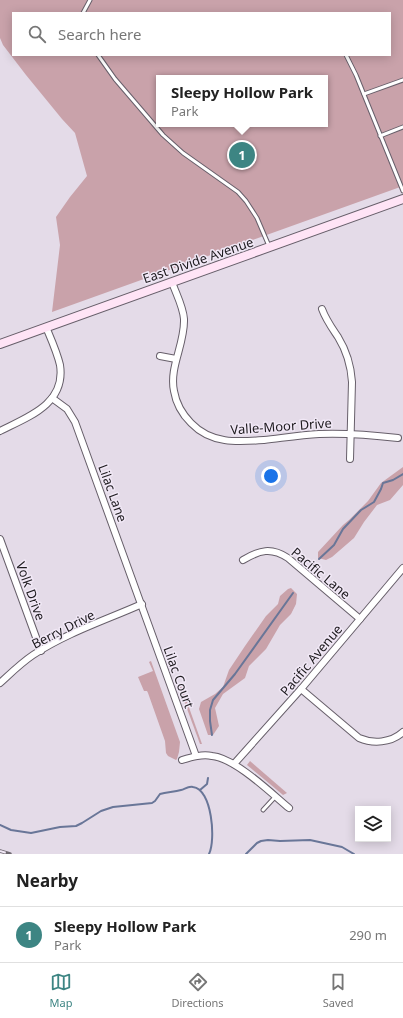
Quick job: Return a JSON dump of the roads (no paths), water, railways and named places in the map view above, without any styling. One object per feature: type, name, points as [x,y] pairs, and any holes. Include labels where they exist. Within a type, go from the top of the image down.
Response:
[{"type":"street","name":"East Divide Avenue","points":[[0,344],[403,199]]},
{"type":"street","name":"Valle-Moor Drive","points":[[172,282],[181,306],[184,320],[183,334],[176,359],[173,382],[174,395],[180,408],[193,426],[213,438],[228,442],[242,442],[317,434],[350,434],[398,438]]},
{"type":"street","points":[[322,309],[327,321],[345,351],[350,365],[352,382],[350,459]]},
{"type":"street","points":[[0,431],[38,411],[52,398],[58,386],[60,371],[56,353],[46,327]]},
{"type":"street","points":[[160,356],[176,359]]},
{"type":"street","name":"Lilac Lane","points":[[52,398],[67,409],[74,420],[142,604]]},
{"type":"street","name":"Volk Drive","points":[[0,539],[41,651]]},
{"type":"street","name":"Pacific Lane","points":[[243,560],[259,552],[267,550],[281,554],[288,558],[360,619]]},
{"type":"street","name":"Pacific Avenue","points":[[234,764],[301,689],[403,568]]},
{"type":"street","name":"Berry Drive","points":[[0,683],[21,665],[41,651],[64,638],[142,604]]},
{"type":"street","name":"Lilac Court","points":[[142,604],[196,756]]},
{"type":"street","points":[[301,689],[359,738],[370,742],[376,742],[396,737],[403,732]]},
{"type":"street","points":[[182,760],[196,756],[212,756],[227,760],[289,808]]},
{"type":"lane","points":[[84,12],[90,0]]},
{"type":"lane","points":[[99,56],[115,79],[156,127]]},
{"type":"lane","points":[[346,56],[364,94],[403,191]]},
{"type":"lane","points":[[364,94],[403,80]]},
{"type":"lane","points":[[156,127],[183,153],[238,192],[257,218],[269,248]]},
{"type":"lane","points":[[380,136],[403,127]]},
{"type":"lane","points":[[264,810],[275,797]]},
{"type":"waterway","points":[[319,559],[334,545],[343,529],[361,510],[374,502],[383,483],[393,480],[403,474]]},
{"type":"waterway","points":[[212,735],[210,710],[213,700],[235,674],[293,593]]},
{"type":"waterway","points":[[200,790],[207,784],[208,778]]},
{"type":"waterway","points":[[0,825],[11,830],[31,833],[60,827],[76,826],[101,811],[113,807],[152,803],[160,794],[193,787],[199,790],[204,796],[211,816],[212,838],[209,854]]},
{"type":"waterway","points":[[246,854],[257,843],[268,840],[310,840],[342,847],[354,854]]},
{"type":"railway","points":[[0,851],[10,854]]},
{"type":"place","name":"Sleepy Hollow Park","points":[[242,155]]}]
